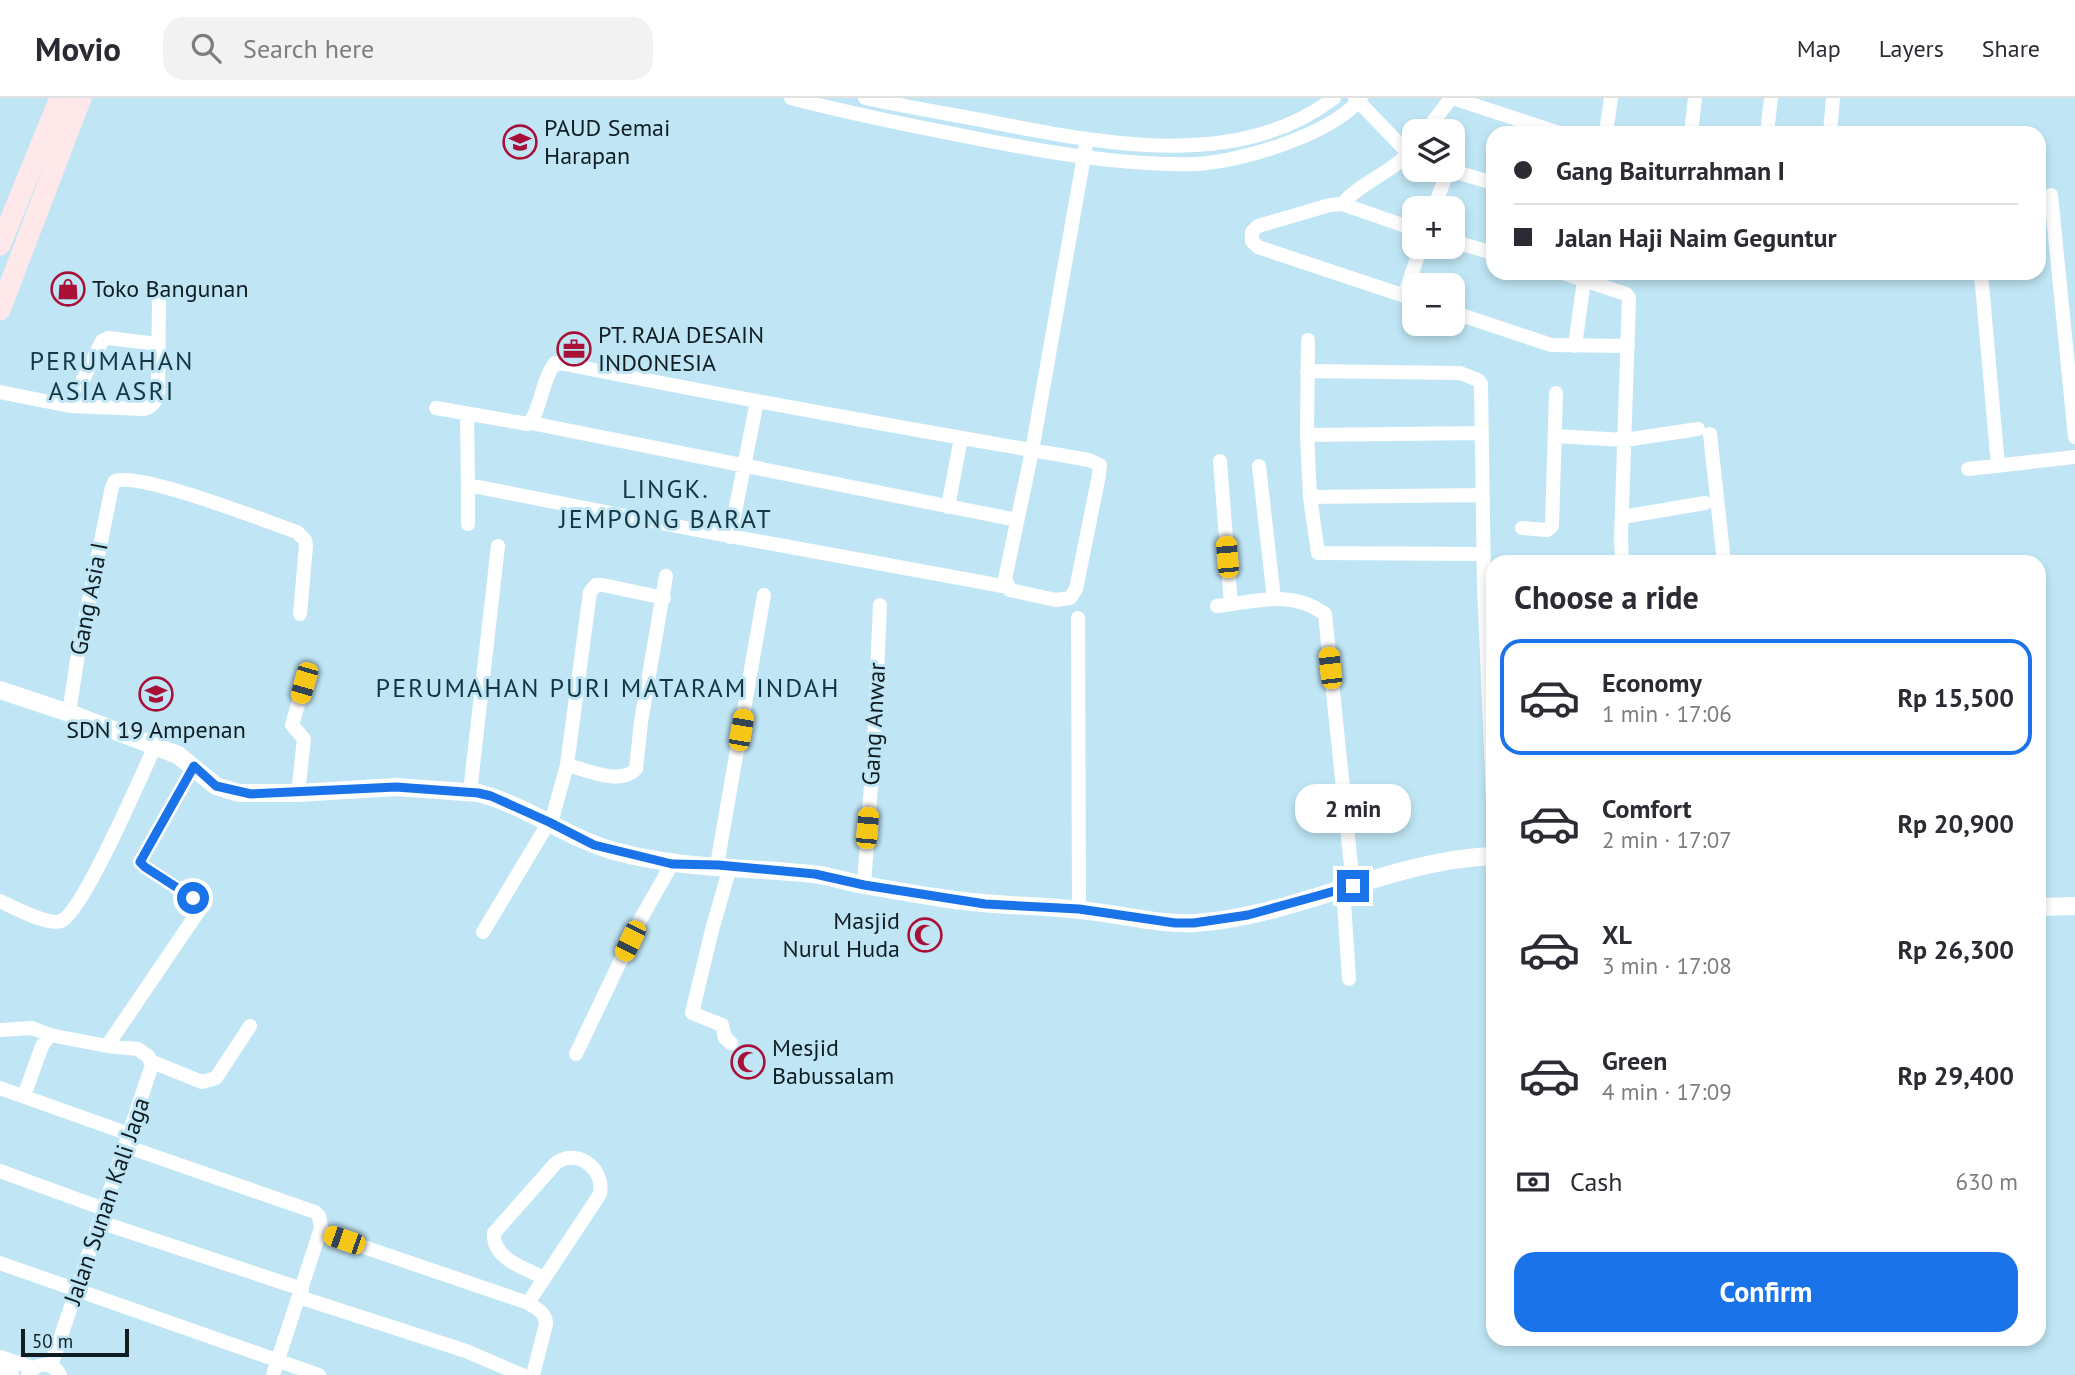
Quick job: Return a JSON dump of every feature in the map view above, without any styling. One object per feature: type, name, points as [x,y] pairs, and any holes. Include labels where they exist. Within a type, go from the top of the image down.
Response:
[{"type":"main road","points":[[0,245],[5,220],[60,98]]},
{"type":"main road","points":[[0,310],[81,98]]},
{"type":"street","points":[[790,98],[822,102],[876,119],[1085,157],[1197,164],[1287,143],[1329,124],[1358,99],[1402,142]]},
{"type":"street","points":[[865,98],[1087,139],[1190,145],[1228,142],[1283,128],[1318,110],[1334,98]]},
{"type":"street","points":[[1435,119],[1452,98],[1538,126]]},
{"type":"street","points":[[1607,126],[1611,98]]},
{"type":"street","points":[[1692,126],[1695,98]]},
{"type":"street","points":[[1769,126],[1771,98]]},
{"type":"street","points":[[1831,126],[1833,98]]},
{"type":"street","points":[[1008,587],[1005,579],[1032,451],[1087,139]]},
{"type":"street","points":[[1342,204],[1349,196],[1378,179],[1402,160]]},
{"type":"street","points":[[1465,175],[1486,181]]},
{"type":"street","points":[[2050,195],[2075,437]]},
{"type":"street","points":[[1402,225],[1342,204],[1258,226],[1252,232],[1252,241],[1258,247],[1402,295]]},
{"type":"street","points":[[1465,245],[1486,251]]},
{"type":"street","points":[[1574,346],[1583,280]]},
{"type":"street","points":[[1594,280],[1626,293],[1630,306],[1622,555]]},
{"type":"street","points":[[1982,280],[1998,466]]},
{"type":"street","points":[[0,392],[70,406],[144,409],[152,405],[158,392],[159,299]]},
{"type":"street","points":[[1465,316],[1551,345],[1628,345]]},
{"type":"street","points":[[70,406],[102,341],[108,338],[158,344]]},
{"type":"street","points":[[1308,340],[1307,435],[1310,497],[1318,554],[1483,554]]},
{"type":"street","points":[[468,485],[1065,600],[1073,596],[1100,465],[1096,462],[555,363],[548,373],[531,423]]},
{"type":"street","points":[[1307,371],[1460,373],[1478,380],[1481,384],[1486,633]]},
{"type":"street","points":[[1522,528],[1550,530],[1556,393]]},
{"type":"street","points":[[730,537],[757,401]]},
{"type":"street","points":[[436,408],[513,423],[531,423],[1017,520]]},
{"type":"street","points":[[467,414],[468,524]]},
{"type":"street","points":[[1555,436],[1625,440],[1704,432],[1724,555]]},
{"type":"street","points":[[1307,435],[1481,433]]},
{"type":"street","points":[[948,507],[961,438]]},
{"type":"street","points":[[1968,469],[2075,457]]},
{"type":"street","points":[[1220,461],[1224,605],[1297,599],[1310,603],[1325,614],[1346,893],[1349,979]]},
{"type":"street","points":[[1259,466],[1274,599]]},
{"type":"street","name":"Gang Asia I","points":[[69,713],[78,654],[115,481],[129,479],[174,490],[297,532],[305,540],[306,546],[300,614]]},
{"type":"street","points":[[1310,497],[1482,495]]},
{"type":"street","points":[[1622,517],[1705,503]]},
{"type":"street","points":[[470,792],[498,546]]},
{"type":"street","points":[[567,765],[617,777],[628,776],[636,769],[641,722],[666,576]]},
{"type":"street","points":[[483,932],[550,822],[567,765],[590,592],[596,585],[603,585],[664,598]]},
{"type":"street","points":[[732,1043],[725,1038],[722,1025],[692,1013],[724,866],[764,595]]},
{"type":"street","name":"Gang Anwar","points":[[864,885],[880,605]]},
{"type":"street","points":[[1078,618],[1079,909]]},
{"type":"street","points":[[298,793],[304,739],[292,725],[304,683]]},
{"type":"street","points":[[0,690],[178,755],[216,786],[227,790],[251,794],[396,787],[470,792],[491,796],[594,845],[672,864],[815,874],[864,885],[985,904],[1079,909],[1175,923],[1194,923],[1248,915],[1346,893],[1458,858],[1486,856]]},
{"type":"street","points":[[0,901],[50,922],[60,922],[68,916],[76,907],[105,851],[155,746]]},
{"type":"street","points":[[107,1046],[198,910],[195,900],[140,862],[194,766]]},
{"type":"street","points":[[576,1054],[640,920],[672,864]]},
{"type":"street","points":[[2046,906],[2074,903]]},
{"type":"street","points":[[0,1030],[32,1028],[50,1035],[138,1049],[145,1053],[150,1068],[202,1082],[220,1074],[250,1026]]},
{"type":"street","points":[[24,1096],[42,1046],[50,1035]]},
{"type":"street","name":"Jalan Sunan Kali Jaga","points":[[55,1370],[76,1289],[150,1068]]},
{"type":"street","points":[[0,1088],[313,1212],[321,1220],[320,1232],[275,1368]]},
{"type":"street","points":[[528,1303],[600,1194],[601,1182],[597,1172],[576,1157],[557,1161],[494,1233],[496,1249],[504,1257],[544,1278]]},
{"type":"street","points":[[0,1171],[102,1216],[300,1293],[466,1351],[522,1375]]},
{"type":"street","points":[[320,1232],[528,1303],[545,1315],[533,1375]]},
{"type":"street","points":[[0,1263],[76,1289],[275,1368],[319,1375]]},
{"type":"street","points":[[0,1357],[31,1371],[45,1364],[55,1370]]},
{"type":"street","points":[[0,1371],[12,1375]]},
{"type":"place","name":"PAUD Semai Harapan","points":[[520,142]]},
{"type":"place","name":"Toko Bangunan","points":[[68,289]]},
{"type":"place","name":"PT. RAJA DESAIN INDONESIA","points":[[574,349]]},
{"type":"place","name":"SDN 19 Ampenan","points":[[156,694]]},
{"type":"place","name":"Masjid Nurul Huda","points":[[925,935]]},
{"type":"place","name":"Mesjid Babussalam","points":[[748,1062]]},
{"type":"district","name":"PERUMAHAN ASIA ASRI","points":[[112,376]]},
{"type":"district","name":"LINGK. JEMPONG BARAT","points":[[666,504]]},
{"type":"district","name":"PERUMAHAN PURI MATARAM INDAH","points":[[608,688]]},
{"type":"route","points":[[193,898],[140,862],[194,766],[216,786],[239,793],[298,793],[396,787],[478,793],[491,796],[594,845],[672,864],[718,865],[815,874],[864,885],[985,904],[1079,909],[1175,923],[1194,923],[1248,915],[1353,886]]}]
